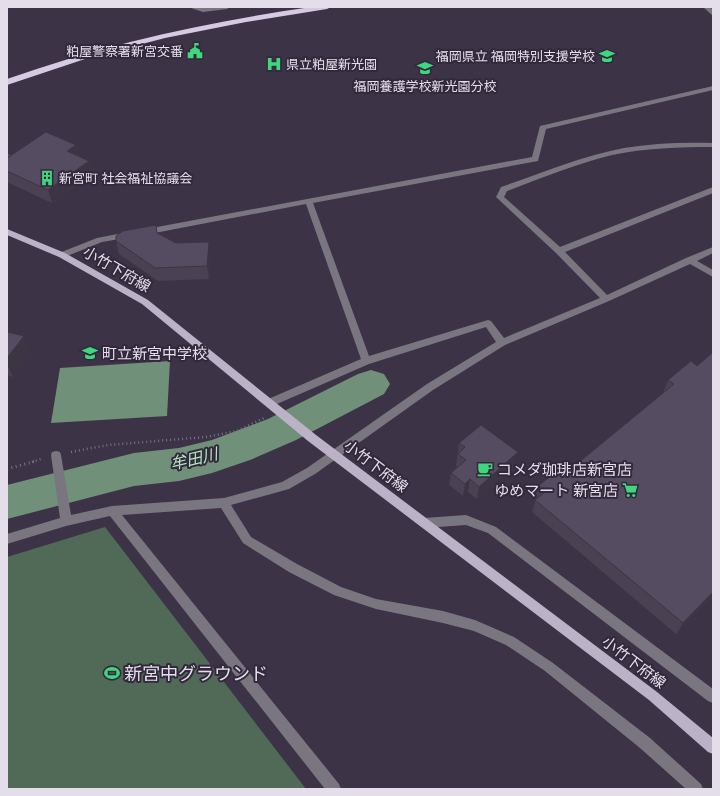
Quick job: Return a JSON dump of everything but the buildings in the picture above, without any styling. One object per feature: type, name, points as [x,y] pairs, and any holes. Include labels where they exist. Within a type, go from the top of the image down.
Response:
[{"type":"highway","points":[[7,82],[61,63],[180,31],[258,16],[327,7]]},
{"type":"main road","name":"小竹下府線","points":[[7,232],[62,255],[145,302],[312,438],[653,696],[713,747]]},
{"type":"street","points":[[191,7],[203,10],[227,7]]},
{"type":"street","points":[[706,7],[713,14]]},
{"type":"street","points":[[62,255],[100,240],[536,159],[543,128],[713,88]]},
{"type":"street","points":[[606,299],[559,251],[500,197],[504,189],[597,157],[637,148],[688,144],[713,145]]},
{"type":"street","points":[[559,251],[713,190]]},
{"type":"street","points":[[309,202],[366,361]]},
{"type":"street","points":[[7,539],[66,521],[112,511],[224,503],[285,486],[311,471],[430,387],[502,343],[606,299],[713,250]]},
{"type":"street","points":[[689,260],[713,274]]},
{"type":"street","points":[[270,403],[366,361],[488,323],[502,343]]},
{"type":"street","points":[[56,455],[66,521]]},
{"type":"street","points":[[224,503],[247,540],[293,568],[338,590],[376,604],[443,617],[475,626],[510,641],[549,667],[645,743],[696,789]]},
{"type":"street","points":[[112,511],[334,789]]},
{"type":"street","points":[[424,523],[466,520],[492,530],[713,697]]},
{"type":"path","points":[[7,469],[56,455],[108,445],[206,437],[237,431],[278,410]]},
{"type":"shaded area","points":[[170,361],[167,416],[51,423],[60,368]]},
{"type":"shaded area","name":"新宮中グラウンド","points":[[105,527],[306,789],[7,789],[7,557]]},
{"type":"waterway","name":"牟田川","points":[[7,502],[143,468],[179,465],[212,457],[282,430],[371,384]]},
{"type":"place","name":"粕屋警察署新宮交番","points":[[195,51]]},
{"type":"place","name":"福岡県立 福岡特別支援学校","points":[[607,56]]},
{"type":"place","name":"県立粕屋新光園","points":[[274,64]]},
{"type":"place","name":"福岡養護学校新光園分校","points":[[425,68]]},
{"type":"place","name":"新宮町 社会福祉協議会","points":[[47,178]]},
{"type":"place","name":"町立新宮中学校","points":[[90,353]]},
{"type":"place","name":"コメダ珈琲店新宮店","points":[[485,469]]},
{"type":"place","name":"ゆめマート 新宮店","points":[[630,490]]},
{"type":"place","name":"新宮中グラウンド","points":[[112,673]]}]
